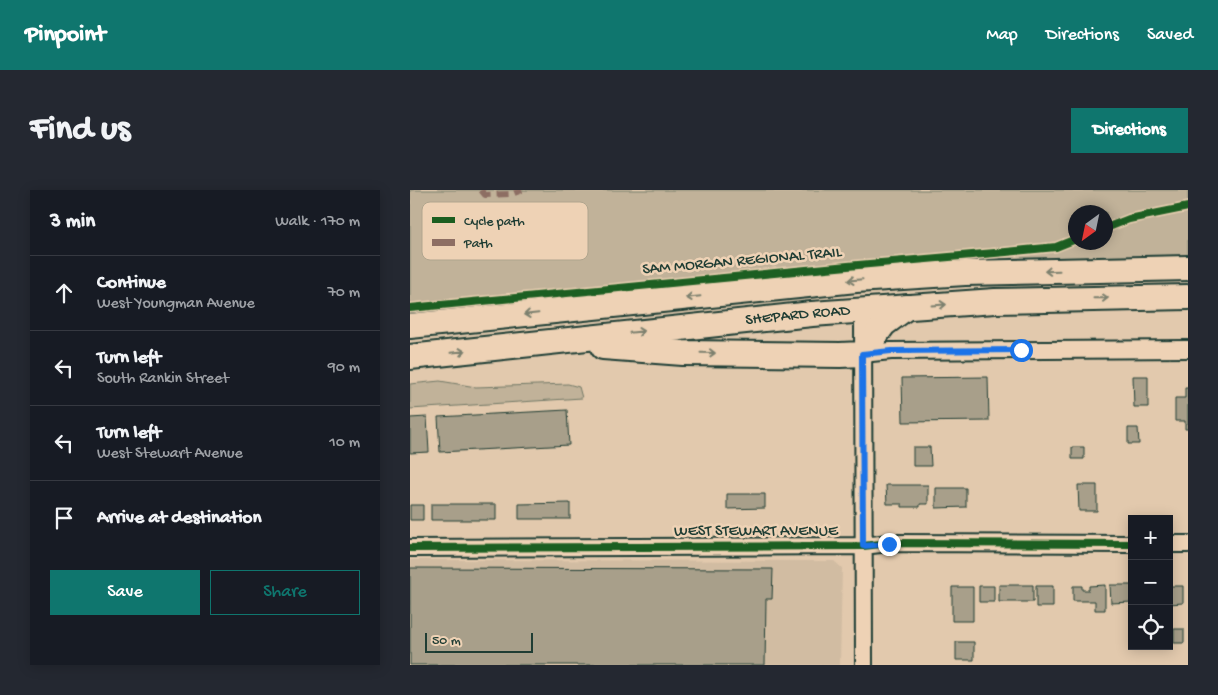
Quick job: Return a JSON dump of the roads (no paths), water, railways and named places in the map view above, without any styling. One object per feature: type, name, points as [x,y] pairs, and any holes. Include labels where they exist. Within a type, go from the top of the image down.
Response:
[{"type":"highway","name":"SHEPARD ROAD","points":[[410,326],[856,280],[964,273],[1188,268]]},
{"type":"highway","points":[[744,291],[832,293],[848,300],[862,310],[868,296],[877,291],[964,273]]},
{"type":"highway","name":"SHEPARD ROAD","points":[[410,357],[862,310],[1055,299],[1188,297]]},
{"type":"highway","points":[[537,343],[683,352],[862,354],[884,324],[907,307]]},
{"type":"street","points":[[862,310],[864,665]]},
{"type":"street","points":[[862,354],[891,351],[1188,349]]},
{"type":"street","name":"WEST STEWART AVENUE","points":[[410,548],[1128,544]]},
{"type":"street","points":[[1173,544],[1188,544]]}]
